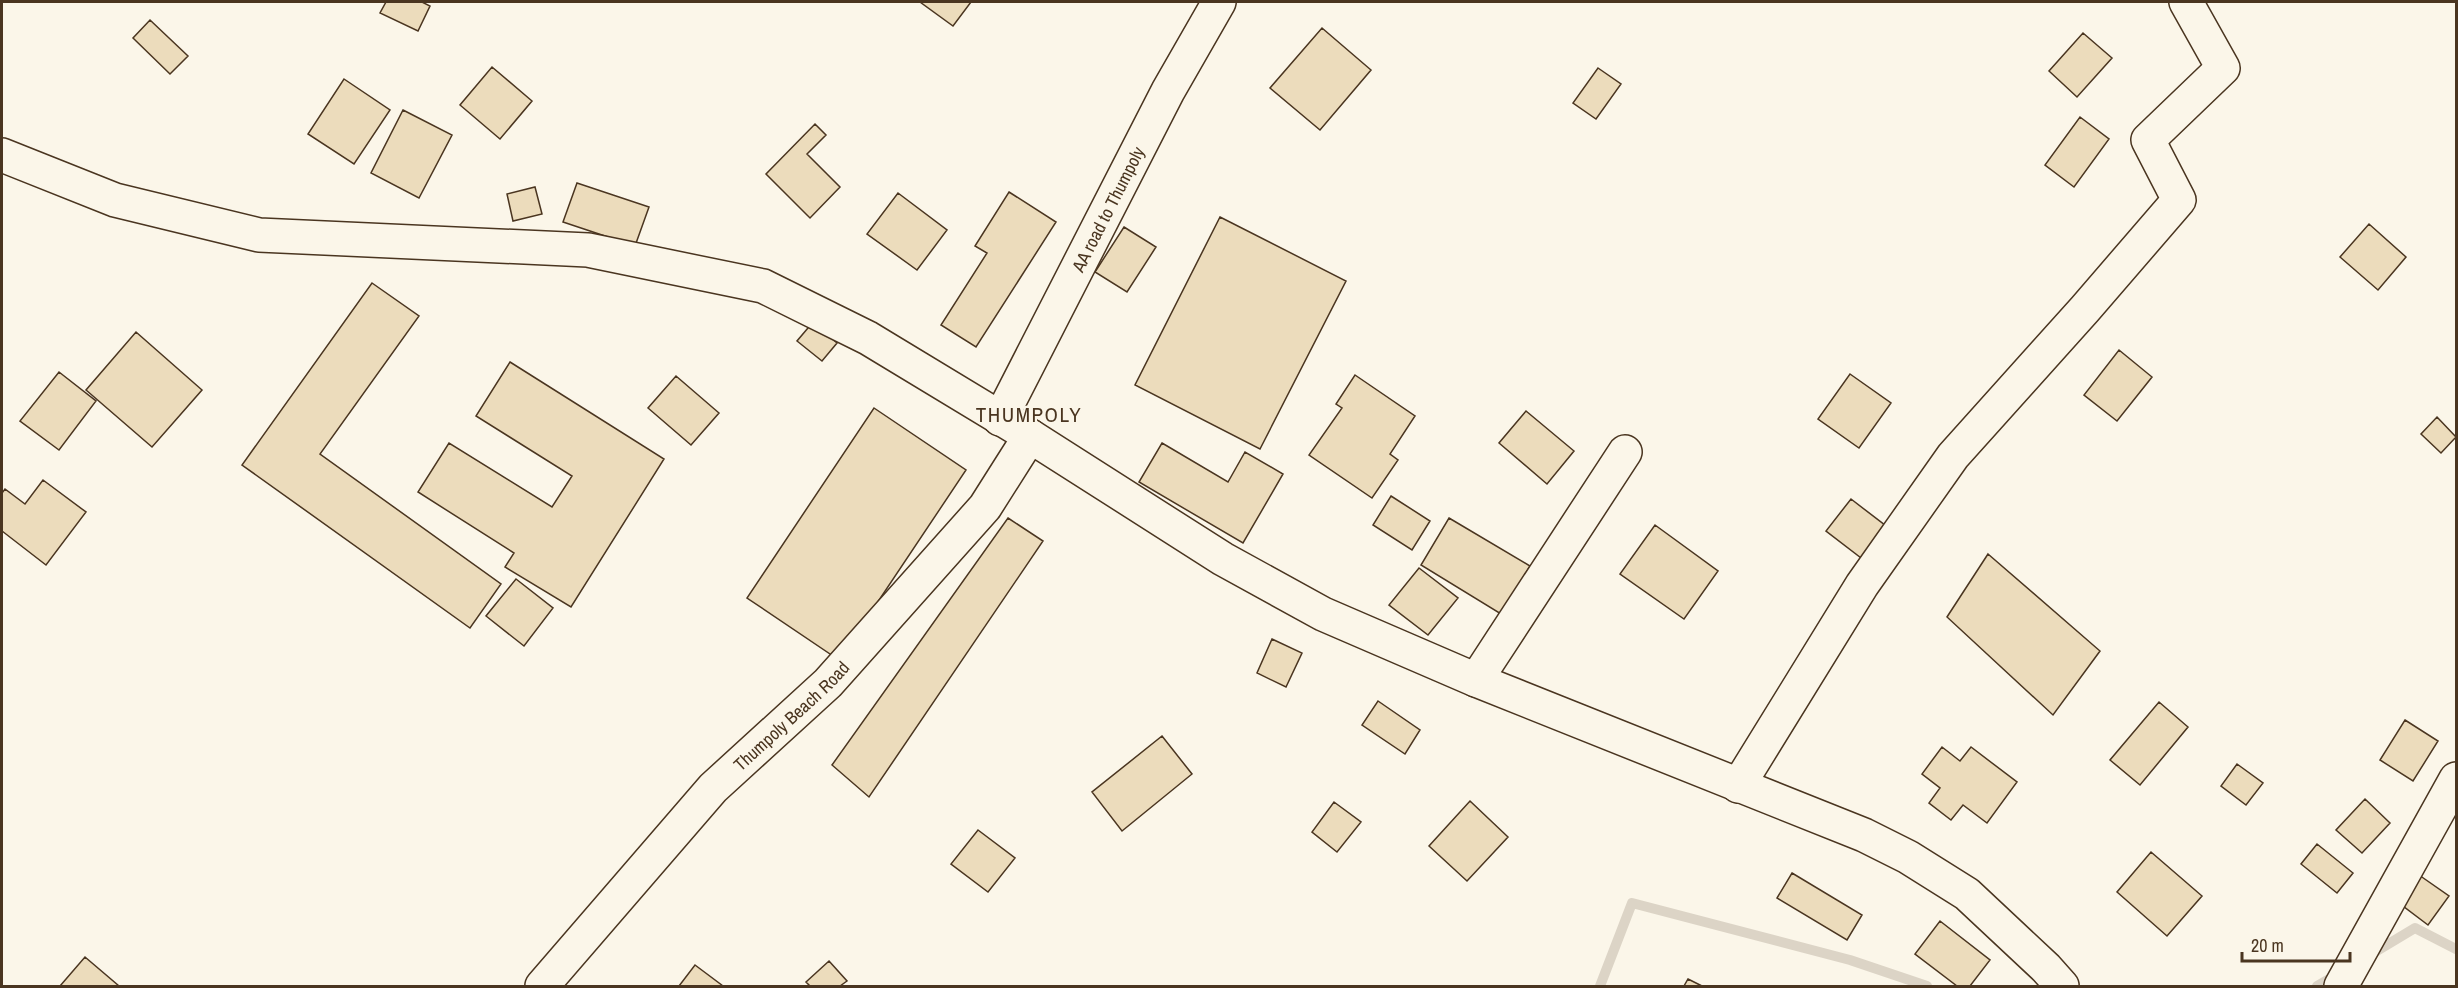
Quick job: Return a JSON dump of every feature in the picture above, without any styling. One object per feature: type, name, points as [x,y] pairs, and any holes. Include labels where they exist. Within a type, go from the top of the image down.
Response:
[{"type":"main road","name":"AA road to Thumpoly","points":[[1000,419],[1168,91],[1219,2]]},
{"type":"main road","points":[[1738,786],[1862,585],[1953,456],[2179,200],[2148,140],[2223,68],[2186,2]]},
{"type":"main road","points":[[2,155],[115,200],[259,235],[588,250],[763,286],[868,338],[1029,436],[1222,559],[1323,614],[1476,680],[1864,835],[1908,857],[1967,894],[2046,968],[2062,987]]},
{"type":"main road","name":"Thumpoly Beach Road","points":[[542,987],[713,788],[828,683],[986,507],[1029,436]]},
{"type":"main road","points":[[1476,680],[1625,452]]},
{"type":"main road","points":[[2341,987],[2457,779]]},
{"type":"building","points":[[386,2],[422,2],[430,6],[418,31],[380,13]]},
{"type":"building","points":[[920,2],[971,2],[953,26]]},
{"type":"building","points":[[150,20],[188,56],[170,74],[133,38]]},
{"type":"building","points":[[1322,28],[1371,70],[1320,130],[1270,88]]},
{"type":"building","points":[[2083,33],[2112,58],[2077,97],[2049,71]]},
{"type":"building","points":[[492,67],[532,101],[500,139],[460,105]]},
{"type":"building","points":[[1598,68],[1621,84],[1596,119],[1573,103]]},
{"type":"building","points":[[344,79],[390,110],[354,164],[308,134]]},
{"type":"building","points":[[403,110],[452,135],[419,198],[371,173]]},
{"type":"building","points":[[2080,117],[2109,139],[2074,187],[2045,165]]},
{"type":"building","points":[[815,124],[826,135],[807,154],[840,187],[810,218],[766,174]]},
{"type":"building","points":[[577,183],[649,207],[635,246],[563,222]]},
{"type":"building","points":[[535,187],[542,214],[513,221],[507,194]]},
{"type":"building","points":[[1009,192],[1056,222],[976,347],[941,325],[987,253],[975,246]]},
{"type":"building","points":[[898,193],[947,230],[917,270],[867,234]]},
{"type":"building","points":[[1220,217],[1346,281],[1260,449],[1135,385]]},
{"type":"building","points":[[2369,224],[2406,257],[2378,290],[2340,257]]},
{"type":"building","points":[[1124,227],[1156,247],[1127,292],[1095,272]]},
{"type":"building","points":[[372,283],[419,316],[320,454],[501,584],[470,628],[242,465]]},
{"type":"building","points":[[813,322],[837,343],[822,361],[797,341]]},
{"type":"building","points":[[136,332],[202,390],[152,447],[86,390]]},
{"type":"building","points":[[2119,350],[2152,377],[2117,421],[2084,395]]},
{"type":"building","points":[[510,362],[664,459],[571,607],[505,567],[514,553],[418,492],[449,443],[552,507],[572,476],[476,416]]},
{"type":"building","points":[[59,372],[96,401],[59,450],[20,421]]},
{"type":"building","points":[[1850,374],[1891,403],[1859,448],[1818,419]]},
{"type":"building","points":[[1355,375],[1415,416],[1390,454],[1398,460],[1372,498],[1309,455],[1342,408],[1336,404]]},
{"type":"building","points":[[676,376],[719,413],[691,445],[648,408]]},
{"type":"building","points":[[874,408],[966,470],[839,660],[747,598]]},
{"type":"building","points":[[1526,411],[1574,451],[1547,484],[1499,443]]},
{"type":"building","points":[[2437,417],[2456,437],[2441,453],[2421,434]]},
{"type":"building","points":[[1162,443],[1228,482],[1245,452],[1283,474],[1243,543],[1139,482]]},
{"type":"building","points":[[43,480],[86,512],[46,565],[2,531],[2,493],[5,489],[25,504]]},
{"type":"building","points":[[1391,496],[1430,521],[1412,550],[1373,525]]},
{"type":"building","points":[[1851,499],[1890,529],[1865,561],[1826,531]]},
{"type":"building","points":[[1008,518],[1043,541],[869,797],[832,765]]},
{"type":"building","points":[[1449,518],[1530,566],[1501,614],[1421,565]]},
{"type":"building","points":[[1655,525],[1718,571],[1684,619],[1620,574]]},
{"type":"building","points":[[1988,554],[2100,651],[2053,715],[1947,617]]},
{"type":"building","points":[[1419,568],[1458,598],[1428,635],[1389,605]]},
{"type":"building","points":[[516,579],[553,608],[524,646],[486,616]]},
{"type":"building","points":[[1272,639],[1302,653],[1286,687],[1257,673]]},
{"type":"building","points":[[1378,701],[1420,730],[1405,754],[1362,725]]},
{"type":"building","points":[[2159,702],[2188,727],[2140,785],[2110,760]]},
{"type":"building","points":[[2405,720],[2438,741],[2413,781],[2380,760]]},
{"type":"building","points":[[1162,736],[1192,774],[1122,831],[1092,792]]},
{"type":"building","points":[[1942,747],[1960,761],[1971,747],[2017,782],[1987,823],[1963,805],[1951,820],[1929,803],[1940,788],[1922,774]]},
{"type":"building","points":[[2237,764],[2263,783],[2246,805],[2221,786]]},
{"type":"building","points":[[2365,799],[2390,823],[2362,853],[2336,830]]},
{"type":"building","points":[[1470,801],[1508,837],[1467,881],[1429,846]]},
{"type":"building","points":[[1334,802],[1361,822],[1337,852],[1312,832]]},
{"type":"building","points":[[978,830],[1015,858],[988,892],[951,864]]},
{"type":"building","points":[[2317,844],[2353,873],[2337,893],[2301,864]]},
{"type":"building","points":[[2151,852],[2202,896],[2167,936],[2117,892]]},
{"type":"building","points":[[1792,873],[1862,915],[1847,940],[1777,898]]},
{"type":"building","points":[[2419,875],[2449,896],[2428,925],[2399,903]]},
{"type":"building","points":[[1940,921],[1990,960],[1970,986],[1957,986],[1915,954]]},
{"type":"building","points":[[85,957],[119,986],[60,986]]},
{"type":"building","points":[[829,961],[847,981],[840,986],[810,986],[806,982]]},
{"type":"building","points":[[695,965],[723,986],[679,986]]},
{"type":"building","points":[[1688,979],[1702,986],[1684,986]]},
{"type":"waterway","points":[[1600,986],[1632,903],[1850,960],[1927,986]]},
{"type":"waterway","points":[[2370,955],[2415,928],[2456,949]]},
{"type":"waterway","points":[[2317,986],[2336,975]]},
{"type":"district","name":"THUMPOLY","points":[[1029,414]]}]
